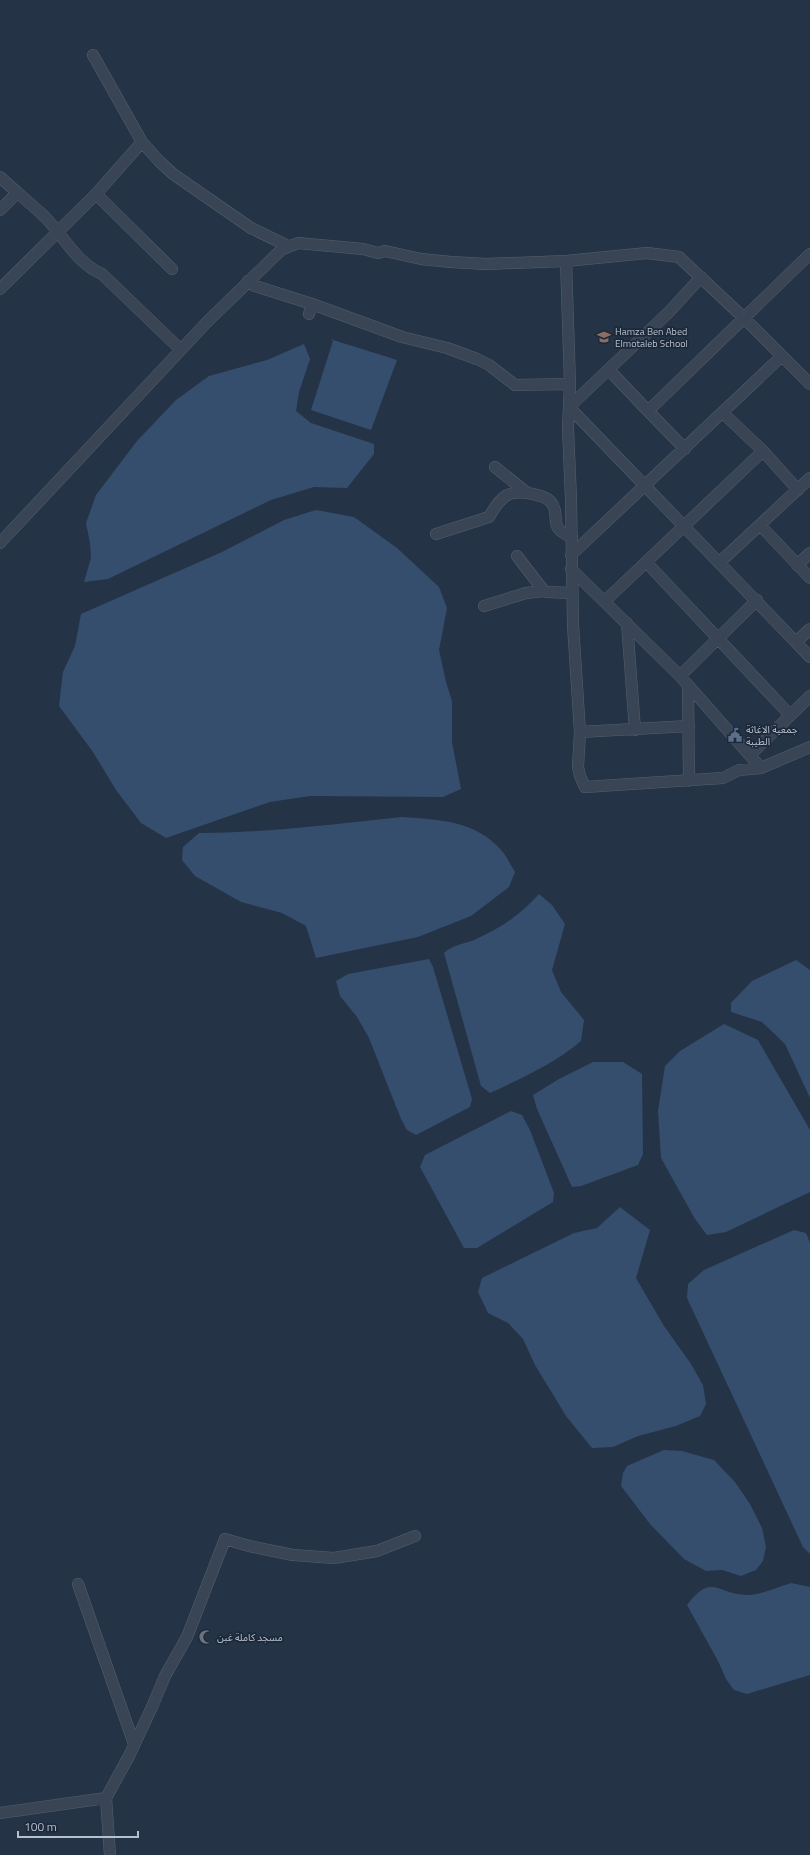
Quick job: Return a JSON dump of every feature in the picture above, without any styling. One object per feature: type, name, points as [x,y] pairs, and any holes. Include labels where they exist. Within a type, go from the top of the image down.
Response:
[{"type":"street","points":[[93,55],[142,142],[173,174],[251,228],[288,246]]},
{"type":"street","points":[[0,289],[96,194],[142,142]]},
{"type":"street","points":[[0,178],[43,216],[77,256],[92,269],[102,274],[180,349]]},
{"type":"street","points":[[0,210],[17,193]]},
{"type":"street","points":[[96,194],[172,269]]},
{"type":"street","points":[[0,543],[180,349],[274,256],[288,246],[298,243],[363,249],[378,253],[385,251],[421,259],[486,264],[566,261],[647,253],[679,257],[769,342],[810,384]]},
{"type":"street","points":[[648,411],[810,254]]},
{"type":"street","points":[[566,261],[570,384],[568,428],[572,537],[571,569],[580,732],[578,767],[585,787],[723,778],[739,770],[760,768],[810,746]]},
{"type":"street","points":[[569,407],[669,312],[701,277]]},
{"type":"street","points":[[248,281],[255,286],[311,309],[402,337],[447,348],[477,359],[489,365],[515,385],[570,384]]},
{"type":"street","points":[[572,555],[782,356]]},
{"type":"street","points":[[609,370],[685,449]]},
{"type":"street","points":[[569,407],[757,600],[810,657]]},
{"type":"street","points":[[723,413],[762,451],[798,490]]},
{"type":"street","points":[[605,601],[762,451]]},
{"type":"street","points":[[495,467],[526,492]]},
{"type":"street","points":[[720,562],[810,478]]},
{"type":"street","points":[[436,534],[488,517],[498,501],[511,492],[526,492],[540,495],[548,500],[554,510],[558,529],[560,532],[572,537]]},
{"type":"street","points":[[760,525],[810,578]]},
{"type":"street","points":[[797,565],[810,553]]},
{"type":"street","points":[[517,556],[546,592],[572,593]]},
{"type":"street","points":[[646,562],[790,716]]},
{"type":"street","points":[[571,569],[628,623],[680,676],[760,768]]},
{"type":"street","points":[[484,606],[526,593],[544,590]]},
{"type":"street","points":[[680,676],[757,600]]},
{"type":"street","points":[[628,623],[635,730]]},
{"type":"street","points":[[796,642],[810,629]]},
{"type":"street","points":[[688,685],[689,781]]},
{"type":"street","points":[[750,755],[810,696]]},
{"type":"street","points":[[580,732],[689,726]]},
{"type":"street","points":[[110,1855],[106,1798],[152,1707],[165,1676],[187,1637],[225,1539],[249,1546],[293,1555],[334,1558],[377,1551],[415,1536]]},
{"type":"street","points":[[78,1584],[134,1744]]},
{"type":"street","points":[[0,1813],[106,1798]]},
{"type":"water","points":[[330,339],[397,360],[371,430],[311,410],[333,341]]},
{"type":"water","points":[[304,344],[310,359],[299,392],[296,411],[311,423],[374,444],[374,454],[347,488],[314,487],[271,500],[108,579],[84,582],[91,558],[86,523],[96,495],[137,441],[176,400],[209,376],[267,360]]},
{"type":"water","points":[[316,510],[354,517],[397,548],[439,587],[447,608],[439,650],[452,701],[452,742],[461,789],[443,797],[310,796],[270,802],[166,838],[141,823],[116,790],[93,752],[59,706],[63,672],[75,646],[81,614],[222,552],[284,520]]},
{"type":"water","points":[[402,817],[443,821],[469,827],[480,833],[492,841],[502,851],[515,872],[509,887],[471,916],[418,937],[316,958],[306,926],[282,913],[241,902],[195,876],[182,860],[183,847],[199,833],[275,830]]},
{"type":"water","points":[[539,894],[552,905],[565,924],[552,970],[561,992],[584,1020],[581,1041],[549,1064],[490,1093],[481,1086],[444,953],[451,948],[474,940],[493,931],[517,915]]},
{"type":"water","points":[[429,959],[433,967],[472,1099],[470,1107],[416,1135],[407,1130],[401,1119],[369,1038],[357,1017],[340,996],[336,981],[348,974]]},
{"type":"water","points":[[796,960],[810,970],[810,1098],[785,1044],[762,1022],[731,1012],[731,1003],[752,981]]},
{"type":"water","points":[[724,1024],[758,1040],[810,1130],[810,1192],[726,1232],[707,1235],[695,1219],[661,1158],[658,1111],[665,1066],[680,1051]]},
{"type":"water","points":[[593,1062],[623,1062],[642,1074],[643,1154],[638,1165],[581,1186],[572,1187],[537,1109],[533,1095],[559,1079]]},
{"type":"water","points":[[511,1111],[522,1115],[530,1130],[554,1193],[553,1202],[477,1248],[464,1248],[420,1167],[425,1155]]},
{"type":"water","points":[[620,1207],[650,1230],[636,1278],[664,1326],[691,1364],[703,1385],[706,1404],[700,1416],[676,1426],[638,1436],[613,1447],[592,1448],[566,1416],[535,1365],[523,1339],[508,1323],[488,1313],[478,1292],[482,1278],[574,1233],[597,1228]]},
{"type":"water","points":[[794,1230],[806,1233],[810,1243],[810,1554],[803,1547],[687,1298],[688,1284],[704,1270]]},
{"type":"water","points":[[664,1450],[682,1451],[714,1460],[735,1482],[750,1504],[762,1528],[766,1547],[763,1561],[756,1570],[741,1576],[722,1570],[706,1571],[684,1559],[650,1524],[621,1486],[623,1473],[627,1466]]},
{"type":"water","points":[[791,1583],[810,1587],[810,1675],[747,1694],[734,1690],[726,1679],[718,1661],[687,1605],[703,1589],[710,1587],[739,1594],[754,1595]]},
{"type":"place","name":"Hamza Ben Abed Elmotaleb School","points":[[604,337]]},
{"type":"place","name":"جمعية الاغاثة الطيبة","points":[[735,735]]},
{"type":"place","name":"مسجد كاملة غبن","points":[[206,1637]]}]
